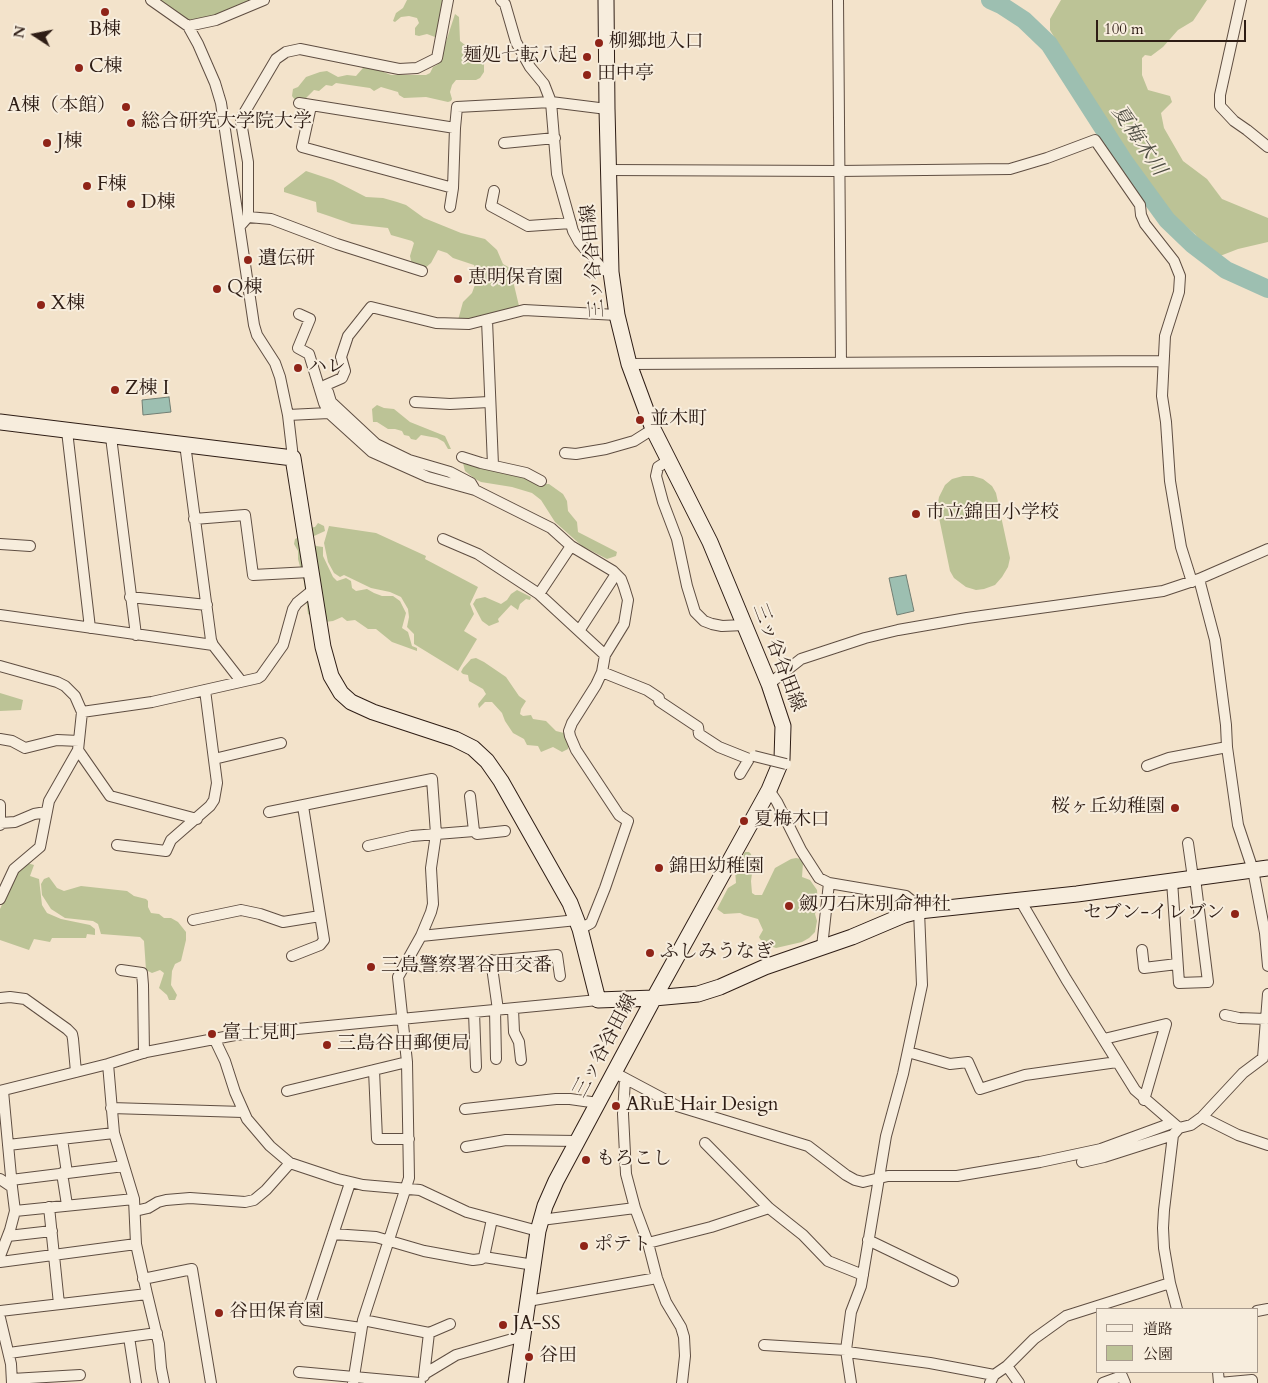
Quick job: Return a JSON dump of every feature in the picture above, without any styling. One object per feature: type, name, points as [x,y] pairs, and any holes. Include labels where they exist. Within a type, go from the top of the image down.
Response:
[{"type":"street","points":[[151,0],[188,26],[198,44],[222,103],[254,325],[257,335],[275,363],[288,415],[322,647],[331,676],[341,693],[351,702],[373,712],[455,739],[473,748],[487,761],[501,781],[570,903],[578,925],[598,1000]]},
{"type":"street","points":[[188,26],[216,20],[264,0]]},
{"type":"street","points":[[240,226],[248,217],[248,162],[241,122],[243,115],[276,59],[286,52],[300,49],[400,69],[417,68],[437,58],[448,0]]},
{"type":"street","points":[[501,0],[505,4],[516,42],[530,68],[544,84],[551,102],[557,174],[571,223],[580,242],[599,266],[603,270],[611,272]]},
{"type":"street","name":"三ッ谷谷田線","points":[[516,1383],[540,1226],[556,1181],[598,1103],[620,1076],[654,998],[769,790],[782,759],[784,726],[769,684],[710,542],[653,429],[629,364],[617,315],[611,272],[606,0]]},
{"type":"street","points":[[838,0],[841,364]]},
{"type":"street","points":[[1241,0],[1220,95],[1220,106],[1234,122],[1268,147]]},
{"type":"street","points":[[450,208],[453,188],[457,107],[551,102],[607,109]]},
{"type":"street","points":[[299,103],[455,128]]},
{"type":"street","points":[[311,106],[302,147],[453,188]]},
{"type":"street","points":[[504,144],[555,138]]},
{"type":"street","points":[[608,170],[839,171],[1010,169],[1047,158],[1095,140],[1140,205],[1141,216],[1145,224],[1171,256],[1181,283],[1165,336],[1162,396],[1166,422],[1167,464],[1181,547],[1215,640],[1226,725],[1226,747],[1238,825],[1261,869],[1268,966]]},
{"type":"street","points":[[494,191],[491,206],[528,226],[571,223]]},
{"type":"street","points":[[248,217],[271,219],[337,244],[422,272]]},
{"type":"street","points":[[326,385],[342,378],[345,371],[340,357],[348,336],[372,307],[436,323],[469,324],[524,310],[617,315]]},
{"type":"street","points":[[299,314],[310,319],[298,348],[309,354],[324,403],[329,413],[372,452],[428,477],[475,490],[551,528],[571,546],[616,574],[621,579],[628,600],[624,624],[605,655],[602,672],[585,704],[572,723],[570,736],[576,750],[619,815],[628,821],[591,923],[421,936]]},
{"type":"street","points":[[487,320],[492,465]]},
{"type":"street","points":[[629,364],[1164,361]]},
{"type":"street","points":[[312,364],[317,368],[326,385],[331,402],[376,444],[409,460],[450,472],[471,483],[475,490]]},
{"type":"street","points":[[414,402],[450,404],[489,402]]},
{"type":"street","points":[[288,415],[329,413]]},
{"type":"street","points":[[0,422],[293,458]]},
{"type":"street","points":[[565,453],[576,454],[606,449],[634,441],[653,429]]},
{"type":"street","points":[[67,431],[90,628]]},
{"type":"street","points":[[111,436],[136,635]]},
{"type":"street","points":[[185,444],[213,646],[241,681]]},
{"type":"street","points":[[462,457],[526,473],[541,481]]},
{"type":"street","points":[[669,460],[658,468],[656,476],[663,502],[677,539],[687,586],[695,612],[704,621],[712,624],[722,626],[744,625]]},
{"type":"street","points":[[194,518],[245,514],[253,575],[310,572]]},
{"type":"street","points":[[443,539],[478,554],[539,594],[605,655]]},
{"type":"street","points":[[0,544],[30,546]]},
{"type":"street","points":[[539,594],[571,546]]},
{"type":"street","points":[[769,684],[802,659],[865,638],[977,616],[1152,593],[1195,581],[1268,549]]},
{"type":"street","points":[[579,631],[616,574]]},
{"type":"street","points":[[82,712],[152,702],[262,676],[282,645],[293,609],[297,603],[313,590]]},
{"type":"street","points":[[130,597],[207,605]]},
{"type":"street","points":[[0,614],[213,646]]},
{"type":"street","points":[[0,666],[65,686],[75,696],[82,712],[78,746],[53,793],[46,812],[40,847],[14,869],[0,899]]},
{"type":"street","points":[[602,672],[647,690],[659,698],[659,701],[698,727],[699,734],[720,747],[749,759],[740,774]]},
{"type":"street","points":[[117,845],[166,852],[170,840],[197,819],[214,800],[217,784],[205,690]]},
{"type":"street","points":[[0,739],[12,741],[24,748],[57,740],[78,746],[110,796],[197,819]]},
{"type":"street","points":[[214,759],[281,743]]},
{"type":"street","points":[[1147,766],[1169,758],[1226,747]]},
{"type":"street","points":[[754,756],[786,764]]},
{"type":"street","points":[[269,812],[432,779],[436,834],[431,868],[433,904],[429,919],[421,936],[398,977],[406,1062],[409,1178],[362,1324],[353,1380]]},
{"type":"street","points":[[769,790],[801,850],[817,875],[829,883],[906,896],[917,905],[919,911],[922,985],[908,1052],[886,1136],[863,1275],[851,1312],[847,1351],[851,1383]]},
{"type":"street","points":[[470,796],[474,832]]},
{"type":"street","points":[[0,805],[0,823],[15,822],[34,814],[46,812]]},
{"type":"street","points":[[292,956],[320,945],[323,942],[324,936],[303,806]]},
{"type":"street","points":[[368,846],[412,836],[506,831]]},
{"type":"street","points":[[1172,881],[1179,983],[1208,982],[1188,843]]},
{"type":"street","points":[[136,1244],[55,1256],[0,1255],[15,1211],[1,1091],[108,1064],[144,1052],[214,1038],[598,1000],[698,994],[720,987],[765,967],[852,937],[904,915],[919,911],[1261,869]]},
{"type":"street","points":[[822,947],[829,883]]},
{"type":"street","points":[[1020,900],[1066,980],[1135,1090],[1175,1129]]},
{"type":"street","points":[[193,920],[240,910],[260,914],[283,922],[320,916]]},
{"type":"street","points":[[1142,950],[1144,968],[1177,964]]},
{"type":"street","points":[[423,967],[557,955],[560,976]]},
{"type":"street","points":[[491,960],[496,1010],[496,1059]]},
{"type":"street","points":[[121,970],[142,973],[144,1052]]},
{"type":"street","points":[[620,1076],[677,1106],[808,1146],[856,1180],[863,1182],[888,1176],[957,1176],[1040,1162],[1101,1149],[1191,1124],[1202,1117],[1243,1074],[1265,1057],[1268,994]]},
{"type":"street","points":[[0,998],[25,999],[67,1029],[72,1034],[76,1072]]},
{"type":"street","points":[[513,1009],[514,1032],[519,1042],[521,1060]]},
{"type":"street","points":[[474,1012],[476,1067]]},
{"type":"street","points":[[1225,1015],[1239,1018],[1266,1019]]},
{"type":"street","points":[[1104,1039],[1166,1024],[1144,1100]]},
{"type":"street","points":[[214,1038],[247,1119],[270,1146],[290,1163],[363,1186],[406,1188],[427,1192],[467,1212],[492,1219],[540,1226],[635,1208]]},
{"type":"street","points":[[908,1052],[950,1064],[968,1062],[980,1089],[1025,1075],[1117,1062]]},
{"type":"street","points":[[287,1091],[406,1062]]},
{"type":"street","points":[[108,1064],[114,1133],[134,1199],[136,1244],[157,1333],[164,1383]]},
{"type":"street","points":[[374,1070],[376,1139],[409,1139]]},
{"type":"street","points":[[620,1076],[627,1181],[648,1242],[657,1278],[666,1302],[681,1327],[684,1337],[685,1356],[682,1383]]},
{"type":"street","points":[[465,1109],[556,1099],[598,1103]]},
{"type":"street","points":[[111,1108],[243,1112]]},
{"type":"street","points":[[1202,1117],[1215,1125],[1268,1146]]},
{"type":"street","points":[[1082,1162],[1104,1157],[1175,1129]]},
{"type":"street","points":[[1175,1129],[1163,1228],[1164,1248],[1170,1283],[1177,1308]]},
{"type":"street","points":[[8,1144],[62,1140],[114,1133]]},
{"type":"street","points":[[62,1140],[67,1206]]},
{"type":"street","points":[[466,1146],[506,1140],[578,1141]]},
{"type":"street","points":[[705,1143],[769,1208],[803,1235],[828,1260],[863,1275]]},
{"type":"street","points":[[135,1211],[148,1208],[166,1200],[190,1198],[245,1202],[254,1200],[266,1190],[290,1163]]},
{"type":"street","points":[[0,1179],[12,1184],[64,1173],[124,1166]]},
{"type":"street","points":[[350,1182],[305,1318],[306,1320],[362,1324],[429,1333],[450,1324]]},
{"type":"street","points":[[15,1211],[134,1199]]},
{"type":"street","points":[[49,1207],[60,1304]]},
{"type":"street","points":[[648,1242],[711,1227],[769,1208]]},
{"type":"street","points":[[484,1257],[492,1219]]},
{"type":"street","points":[[8,1236],[52,1231]]},
{"type":"street","points":[[333,1234],[376,1237],[397,1244],[473,1260],[484,1257],[534,1265]]},
{"type":"street","points":[[868,1240],[952,1281]]},
{"type":"street","points":[[143,1279],[192,1269],[211,1383]]},
{"type":"street","points":[[528,1301],[657,1278]]},
{"type":"street","points":[[764,1345],[847,1351],[930,1363],[992,1379],[1034,1340],[1066,1316],[1170,1283]]},
{"type":"street","points":[[0,1311],[147,1294]]},
{"type":"street","points":[[1,1324],[9,1353],[12,1381],[80,1375]]},
{"type":"street","points":[[9,1353],[157,1333]]},
{"type":"street","points":[[422,1380],[429,1333]]},
{"type":"street","points":[[299,1372],[353,1380],[422,1380],[456,1355],[523,1336]]},
{"type":"street","points":[[129,1337],[136,1383]]},
{"type":"street","points":[[1007,1366],[1019,1383]]},
{"type":"street","points":[[1218,1373],[1219,1383],[1252,1380],[1252,1383]]},
{"type":"street","points":[[1103,1383],[1122,1376],[1125,1383]]},
{"type":"green space","points":[[157,0],[252,0],[214,18],[188,21]]},
{"type":"green space","points":[[407,0],[444,0],[439,32],[435,37],[427,34],[415,35],[415,28],[419,23],[417,18],[401,17],[395,22],[393,21],[396,13],[403,8]]},
{"type":"green space","points":[[1061,0],[1207,0],[1193,21],[1178,30],[1163,47],[1151,56],[1145,55],[1142,58],[1142,75],[1148,90],[1170,96],[1172,102],[1161,113],[1164,128],[1183,161],[1207,179],[1222,199],[1268,218],[1268,242],[1238,249],[1220,256],[1204,246],[1195,234],[1162,206],[1103,120],[1050,30],[1050,19]]},
{"type":"green space","points":[[455,14],[459,17],[460,41],[481,58],[484,72],[476,80],[456,80],[450,92],[451,101],[426,97],[404,98],[398,92],[381,87],[374,91],[370,88],[336,83],[332,86],[326,85],[319,91],[314,90],[303,101],[295,100],[292,96],[293,89],[298,87],[306,77],[320,72],[327,71],[338,77],[356,76],[363,68],[371,67],[391,75],[426,75],[430,73],[441,57]]},
{"type":"green space","points":[[306,171],[333,180],[366,197],[383,198],[406,205],[424,218],[461,233],[485,239],[497,250],[503,264],[510,268],[519,306],[481,319],[458,320],[463,302],[472,293],[476,282],[477,271],[474,265],[453,258],[447,253],[438,250],[431,263],[424,269],[412,265],[410,256],[414,243],[412,241],[391,235],[388,228],[352,224],[317,212],[316,202],[284,192],[284,188]]},
{"type":"green space","points":[[377,405],[394,409],[410,422],[445,436],[451,449],[448,449],[444,442],[437,438],[421,435],[416,440],[411,439],[409,436],[404,435],[402,431],[388,429],[377,422],[373,422],[372,409]]},
{"type":"green space","points":[[466,461],[528,478],[539,484],[549,484],[563,494],[567,501],[568,511],[577,522],[578,532],[617,552],[616,556],[607,559],[582,546],[555,522],[541,500],[532,493],[475,479],[465,471],[463,463]]},
{"type":"green space","points":[[963,476],[983,479],[992,486],[996,493],[1010,558],[1008,567],[1002,577],[995,585],[984,589],[976,590],[966,587],[954,578],[950,571],[937,508],[939,497],[945,485],[952,479]]},
{"type":"green space","points":[[318,523],[324,526],[325,531],[314,536],[313,542],[316,546],[323,547],[323,556],[333,577],[337,581],[346,578],[351,581],[352,588],[356,591],[367,589],[382,596],[393,596],[400,601],[406,613],[402,628],[408,632],[412,646],[417,648],[417,651],[392,642],[376,629],[368,629],[355,620],[347,621],[342,617],[325,622],[308,614],[298,551],[294,544],[295,539],[308,533],[309,528],[315,527]]},
{"type":"green space","points":[[329,526],[376,533],[426,556],[425,559],[478,587],[470,604],[474,614],[464,631],[477,639],[458,671],[414,644],[414,634],[407,627],[408,609],[401,597],[390,592],[371,588],[344,575],[340,577],[334,573],[328,562],[324,543]]},
{"type":"green space","points":[[517,590],[531,597],[530,600],[526,599],[520,604],[518,610],[511,605],[498,619],[499,622],[489,626],[482,621],[473,604],[476,599],[485,597],[501,604]]},
{"type":"green space","points":[[476,658],[506,677],[519,696],[526,701],[520,714],[523,716],[531,715],[533,719],[546,721],[556,731],[564,733],[569,744],[568,749],[562,752],[553,747],[541,752],[538,746],[527,745],[524,739],[513,733],[502,713],[492,702],[485,702],[479,708],[478,704],[486,694],[483,689],[469,681],[468,675],[461,672],[471,659]]},
{"type":"green space","points":[[0,693],[23,700],[21,710],[0,711]]},
{"type":"green space","points":[[745,852],[751,854],[753,865],[752,893],[755,895],[762,895],[775,868],[791,859],[801,859],[803,863],[802,877],[810,880],[817,890],[818,905],[815,914],[817,921],[815,932],[809,938],[802,942],[776,948],[767,945],[760,939],[759,937],[763,930],[758,919],[740,913],[724,914],[717,909],[728,888],[736,883],[735,870]]},
{"type":"green space","points":[[27,863],[34,865],[30,876],[39,879],[42,905],[47,913],[61,919],[90,925],[95,929],[95,935],[87,934],[86,938],[52,938],[50,942],[34,939],[29,950],[0,940],[0,909],[17,873]]},
{"type":"green space","points":[[49,877],[57,888],[64,891],[81,886],[127,891],[134,896],[146,899],[151,913],[159,914],[164,918],[171,918],[178,922],[186,932],[186,940],[181,961],[175,964],[172,971],[171,985],[177,995],[175,1000],[169,1000],[167,995],[159,988],[164,973],[160,970],[152,973],[146,970],[144,941],[140,937],[101,934],[98,924],[93,921],[65,918],[51,909],[42,895],[41,884],[44,879]]},
{"type":"shaded area","points":[[169,397],[171,412],[143,415],[142,400]]},
{"type":"shaded area","points":[[906,575],[914,611],[897,615],[889,578]]},
{"type":"waterway","name":"夏梅木川","points":[[990,0],[1024,20],[1049,44],[1124,161],[1167,220],[1192,244],[1226,270],[1268,289]]},
{"type":"place","name":"B棟","points":[[105,12]]},
{"type":"place","name":"柳郷地入口","points":[[599,43]]},
{"type":"place","name":"麺処七転八起","points":[[587,57]]},
{"type":"place","name":"C棟","points":[[79,68]]},
{"type":"place","name":"田中亭","points":[[587,75]]},
{"type":"place","name":"A棟（本館）","points":[[126,107]]},
{"type":"place","name":"総合研究大学院大学","points":[[131,123]]},
{"type":"place","name":"J棟","points":[[47,143]]},
{"type":"place","name":"F棟","points":[[87,186]]},
{"type":"place","name":"D棟","points":[[131,204]]},
{"type":"place","name":"遺伝研","points":[[248,260]]},
{"type":"place","name":"恵明保育園","points":[[458,279]]},
{"type":"place","name":"Q棟","points":[[217,289]]},
{"type":"place","name":"X棟","points":[[41,305]]},
{"type":"place","name":"ハレ","points":[[298,368]]},
{"type":"place","name":"Z棟 I","points":[[115,390]]},
{"type":"place","name":"並木町","points":[[640,420]]},
{"type":"place","name":"市立錦田小学校","points":[[916,514]]},
{"type":"place","name":"桜ヶ丘幼稚園","points":[[1175,808]]},
{"type":"place","name":"夏梅木口","points":[[744,821]]},
{"type":"place","name":"錦田幼稚園","points":[[659,868]]},
{"type":"place","name":"劔刀石床別命神社","points":[[789,906]]},
{"type":"place","name":"セブン-イレブン","points":[[1235,914]]},
{"type":"place","name":"ふしみうなぎ","points":[[650,953]]},
{"type":"place","name":"三島警察署谷田交番","points":[[371,967]]},
{"type":"place","name":"富士見町","points":[[212,1034]]},
{"type":"place","name":"三島谷田郵便局","points":[[327,1045]]},
{"type":"place","name":"ARuE Hair Design","points":[[616,1106]]},
{"type":"place","name":"もろこし","points":[[586,1160]]},
{"type":"place","name":"ポテト","points":[[584,1246]]},
{"type":"place","name":"谷田保育園","points":[[219,1313]]},
{"type":"place","name":"JA-SS","points":[[503,1325]]},
{"type":"place","name":"谷田","points":[[529,1357]]}]
